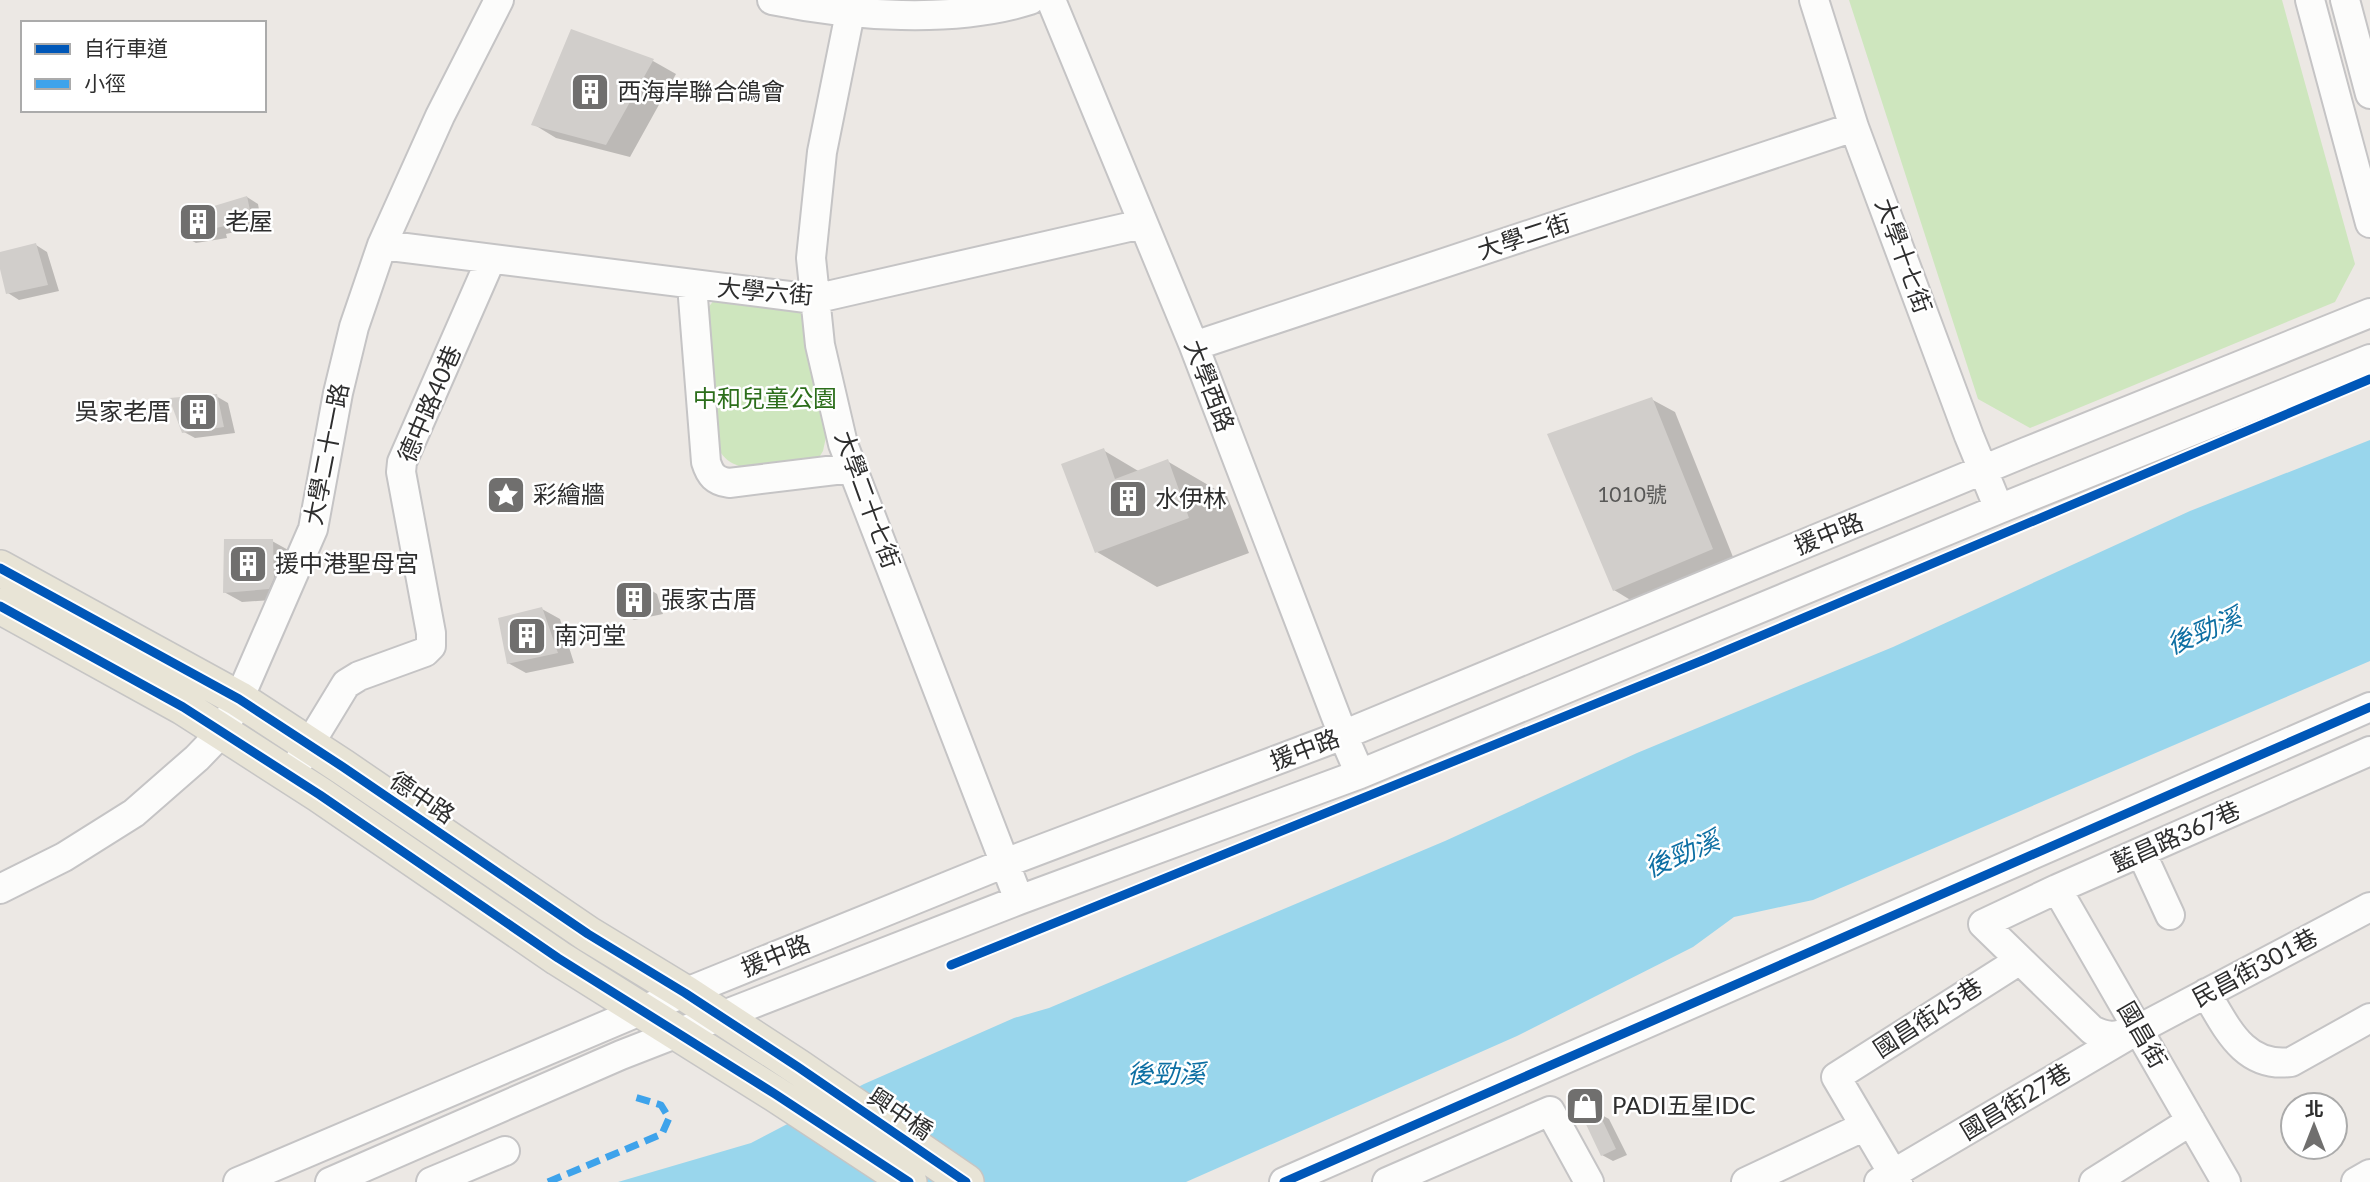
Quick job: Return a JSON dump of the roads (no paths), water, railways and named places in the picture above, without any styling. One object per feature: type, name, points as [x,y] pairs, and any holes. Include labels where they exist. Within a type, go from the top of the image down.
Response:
[{"type":"main road","name":"德中路","points":[[0,568],[239,699],[588,934],[685,993],[812,1078]]},
{"type":"main road","points":[[0,606],[183,707],[290,776],[558,958],[909,1182]]},
{"type":"main road","name":"興中橋","points":[[812,1078],[966,1182]]},
{"type":"street","name":"大學二十一路","points":[[0,889],[64,857],[134,813],[197,758],[222,732],[313,529],[338,393],[354,327],[382,244],[440,116],[499,0]]},
{"type":"street","points":[[772,0],[942,14],[1006,6],[1030,0]]},
{"type":"street","name":"大學西路","points":[[1051,0],[1194,346],[1342,735],[1360,774]]},
{"type":"street","name":"大學十七街","points":[[1814,0],[1854,127],[1999,509]]},
{"type":"street","points":[[2310,0],[2370,223]]},
{"type":"street","points":[[2345,0],[2370,94]]},
{"type":"street","name":"大學二十七街","points":[[852,6],[822,152],[811,258],[820,345],[843,444],[1019,900]]},
{"type":"street","name":"大學二街","points":[[1194,346],[1854,127]]},
{"type":"street","name":"大學六街","points":[[382,244],[814,299],[1143,223]]},
{"type":"street","name":"德中路40巷","points":[[290,776],[346,684],[359,676],[425,652],[431,646],[432,634],[401,472],[402,462],[491,259]]},
{"type":"street","points":[[692,285],[709,473],[718,482],[729,484],[852,468]]},
{"type":"street","name":"援中路","points":[[238,1182],[640,1011],[1005,863],[1342,735],[2370,313]]},
{"type":"street","name":"援中路","points":[[330,1182],[621,1055],[1019,900],[1360,774],[1999,509],[2370,359]]},
{"type":"street","points":[[1284,1182],[2370,706]]},
{"type":"street","name":"藍昌路367巷","points":[[2020,960],[1983,924],[2370,751]]},
{"type":"street","points":[[2141,852],[2170,915]]},
{"type":"street","name":"國昌街","points":[[2057,889],[2226,1182]]},
{"type":"street","name":"民昌街301巷","points":[[2139,1029],[2370,907]]},
{"type":"street","points":[[2020,960],[2092,1030],[2112,1037],[2139,1029]]},
{"type":"street","name":"國昌街45巷","points":[[1863,1127],[1836,1077],[2020,960]]},
{"type":"street","points":[[2206,993],[2226,1027],[2241,1045],[2264,1062],[2277,1064],[2291,1062],[2370,1018]]},
{"type":"street","name":"國昌街27巷","points":[[1890,1179],[2139,1029]]},
{"type":"street","points":[[1387,1182],[1550,1111],[1589,1182]]},
{"type":"street","points":[[2094,1182],[2191,1121]]},
{"type":"street","points":[[1746,1182],[1863,1127],[1890,1179]]},
{"type":"street","points":[[431,1182],[505,1151]]},
{"type":"street","points":[[2356,1182],[2370,1174]]},
{"type":"water","name":"後勁溪","points":[[2370,440],[2370,661],[1813,900],[1734,917],[1693,947],[1517,1036],[1186,1182],[618,1182],[751,1143],[864,1084],[1014,1018],[1049,1008],[1445,841],[1637,753],[1893,647],[2190,511]]},
{"type":"place","name":"西海岸聯合鴿會","points":[[590,92]]},
{"type":"place","name":"老屋","points":[[198,222]]},
{"type":"place","name":"吳家老厝","points":[[198,412]]},
{"type":"place","name":"彩繪牆","points":[[506,495]]},
{"type":"place","name":"水伊林","points":[[1128,499]]},
{"type":"place","name":"援中港聖母宮","points":[[248,564]]},
{"type":"place","name":"張家古厝","points":[[634,600]]},
{"type":"place","name":"南河堂","points":[[527,636]]},
{"type":"place","name":"PADI五星IDC","points":[[1585,1106]]},
{"type":"park label","name":"中和兒童公園","points":[[765,399]]}]
